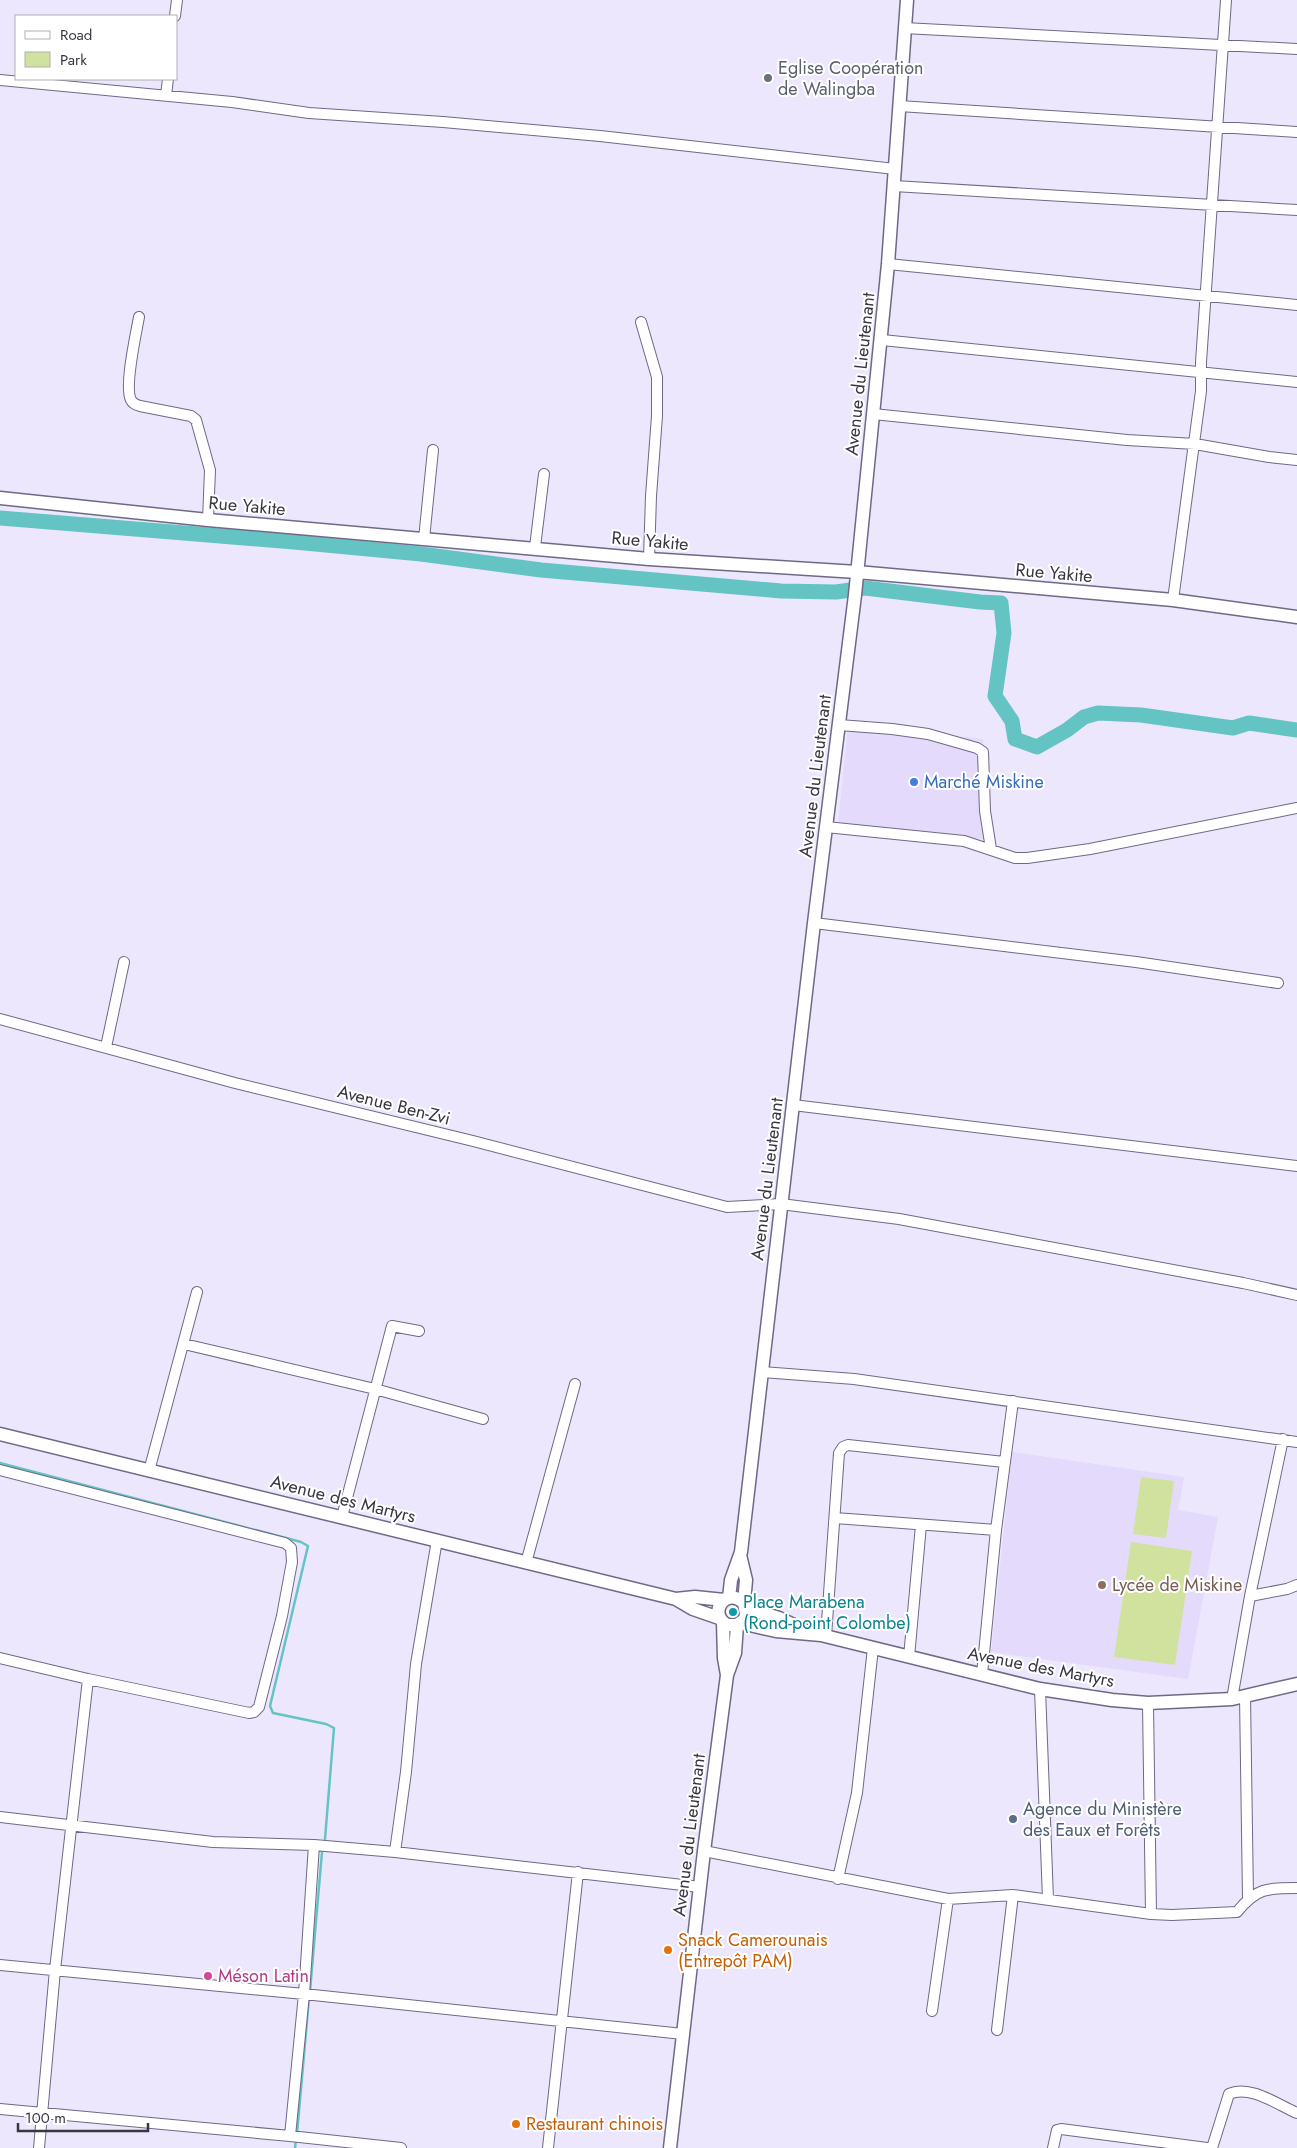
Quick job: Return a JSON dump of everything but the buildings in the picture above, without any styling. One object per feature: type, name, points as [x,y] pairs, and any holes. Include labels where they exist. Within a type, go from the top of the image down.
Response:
[{"type":"main road","name":"Avenue du Lieutenant","points":[[726,1599],[740,1555],[814,923],[855,595],[882,340],[906,0]]},
{"type":"main road","name":"Rue Yakite","points":[[0,498],[208,520],[535,547],[649,559],[1173,600],[1297,617]]},
{"type":"main road","name":"Avenue des Martyrs","points":[[0,1434],[676,1599],[692,1609],[721,1620]]},
{"type":"main road","name":"Avenue du Lieutenant","points":[[740,1555],[746,1580],[745,1606]]},
{"type":"main road","name":"Avenue des Martyrs","points":[[676,1599],[695,1597],[726,1599]]},
{"type":"main road","points":[[735,1598],[745,1606],[746,1614],[739,1624],[732,1626],[721,1620],[718,1612],[719,1605],[726,1599],[735,1598]]},
{"type":"main road","name":"Avenue des Martyrs","points":[[745,1606],[779,1618],[811,1633]]},
{"type":"main road","name":"Avenue du Lieutenant","points":[[721,1620],[727,1675]]},
{"type":"main road","name":"Avenue du Lieutenant","points":[[670,2148],[704,1851],[727,1675],[735,1653],[739,1624]]},
{"type":"main road","name":"Avenue des Martyrs","points":[[739,1624],[776,1631],[826,1636],[1040,1689],[1112,1700],[1148,1703],[1232,1699],[1297,1684]]},
{"type":"street","points":[[175,15],[177,0]]},
{"type":"street","points":[[1173,600],[1195,444],[1226,0]]},
{"type":"street","points":[[904,28],[1297,49]]},
{"type":"street","points":[[0,80],[232,102],[310,114],[443,122],[600,136],[895,170]]},
{"type":"street","points":[[166,95],[168,80]]},
{"type":"street","points":[[899,106],[1297,132]]},
{"type":"street","points":[[894,186],[1297,210]]},
{"type":"street","points":[[888,264],[1297,305]]},
{"type":"street","points":[[139,317],[132,359],[129,386],[130,398],[140,406],[191,416],[196,420],[210,470],[208,520]]},
{"type":"street","points":[[641,322],[657,377],[657,416],[651,496],[649,559]]},
{"type":"street","points":[[882,340],[1297,382]]},
{"type":"street","points":[[873,414],[1127,440],[1195,444],[1297,460]]},
{"type":"street","points":[[424,539],[433,450]]},
{"type":"street","points":[[535,547],[544,474]]},
{"type":"street","points":[[839,725],[928,734],[977,748],[983,752],[985,811],[991,849]]},
{"type":"street","points":[[826,827],[964,841],[1015,858],[1027,858],[1090,849],[1297,808]]},
{"type":"street","points":[[814,923],[1126,961],[1278,983]]},
{"type":"street","points":[[106,1047],[124,962]]},
{"type":"street","name":"Avenue Ben-Zvi","points":[[0,1019],[235,1083],[474,1141],[727,1207],[782,1204],[899,1219],[1243,1283],[1297,1295]]},
{"type":"street","points":[[793,1105],[1297,1166]]},
{"type":"street","points":[[149,1471],[197,1292]]},
{"type":"street","points":[[342,1516],[392,1326],[419,1331]]},
{"type":"street","points":[[184,1344],[375,1389],[483,1419]]},
{"type":"street","points":[[762,1372],[854,1379],[1297,1442]]},
{"type":"street","points":[[526,1563],[575,1384]]},
{"type":"street","points":[[982,1674],[996,1530],[1013,1401]]},
{"type":"street","points":[[1232,1699],[1250,1596],[1283,1439]]},
{"type":"street","points":[[826,1636],[839,1453],[843,1447],[848,1444],[1004,1462]]},
{"type":"street","points":[[0,1470],[285,1543],[291,1548],[292,1562],[282,1616],[259,1707],[254,1712],[249,1713],[88,1679],[0,1658]]},
{"type":"street","points":[[835,1518],[996,1530]]},
{"type":"street","points":[[909,1656],[921,1525]]},
{"type":"street","points":[[395,1852],[406,1772],[416,1664],[436,1540]]},
{"type":"street","points":[[1250,1596],[1287,1589],[1297,1585]]},
{"type":"street","points":[[838,1879],[857,1793],[873,1648]]},
{"type":"street","points":[[39,2148],[55,1970],[73,1826],[88,1679]]},
{"type":"street","points":[[1040,1689],[1048,1899]]},
{"type":"street","points":[[1245,1696],[1248,1898]]},
{"type":"street","points":[[1148,1703],[1150,1914]]},
{"type":"street","points":[[0,1817],[213,1842],[314,1845],[395,1852],[700,1887]]},
{"type":"street","points":[[290,2136],[304,1994],[314,1845]]},
{"type":"street","points":[[704,1851],[838,1879],[948,1899],[1013,1895],[1150,1914],[1172,1915],[1236,1912],[1248,1898],[1268,1888],[1297,1888]]},
{"type":"street","points":[[548,2148],[578,1872]]},
{"type":"street","points":[[997,2030],[1013,1895]]},
{"type":"street","points":[[932,2011],[948,1899]]},
{"type":"street","points":[[0,1965],[562,2020],[683,2034]]},
{"type":"street","points":[[1212,2148],[1229,2094],[1238,2090],[1248,2091],[1297,2113]]},
{"type":"street","points":[[0,2109],[401,2148]]},
{"type":"street","points":[[1053,2148],[1055,2134],[1057,2130],[1061,2129],[1207,2148]]},
{"type":"shaded area","name":"Marché Miskine","points":[[848,725],[983,739],[990,840],[838,824]]},
{"type":"shaded area","name":"Lycée de Miskine","points":[[1012,1452],[1184,1477],[1178,1510],[1218,1517],[1188,1679],[991,1652]]},
{"type":"green space","points":[[1141,1477],[1174,1481],[1166,1538],[1133,1534]]},
{"type":"green space","points":[[1131,1542],[1192,1551],[1175,1665],[1114,1657]]},
{"type":"waterway","points":[[0,518],[294,542],[421,554],[541,570],[781,591],[836,592],[865,588],[1001,603],[1004,633],[995,696],[1012,721],[1015,739],[1037,747],[1067,730],[1084,717],[1098,713],[1141,715],[1233,728],[1249,723],[1297,730]]},
{"type":"waterway","points":[[0,1463],[301,1542],[308,1546],[270,1706],[273,1713],[326,1724],[334,1728],[325,1839]]},
{"type":"waterway","points":[[310,1991],[322,1852]]},
{"type":"waterway","points":[[297,2134],[309,1998]]},
{"type":"waterway","points":[[295,2148],[296,2140]]},
{"type":"place","name":"Eglise Coopération de Walingba","points":[[768,78]]},
{"type":"place","name":"Marché Miskine","points":[[914,782]]},
{"type":"place","name":"Lycée de Miskine","points":[[1102,1585]]},
{"type":"place","name":"Place Marabena (Rond-point Colombe)","points":[[733,1612]]},
{"type":"place","name":"Agence du Ministère des Eaux et Forêts","points":[[1013,1819]]},
{"type":"place","name":"Snack Camerounais (Entrepôt PAM)","points":[[668,1950]]},
{"type":"place","name":"Méson Latin","points":[[208,1976]]},
{"type":"place","name":"Restaurant chinois","points":[[516,2124]]}]
